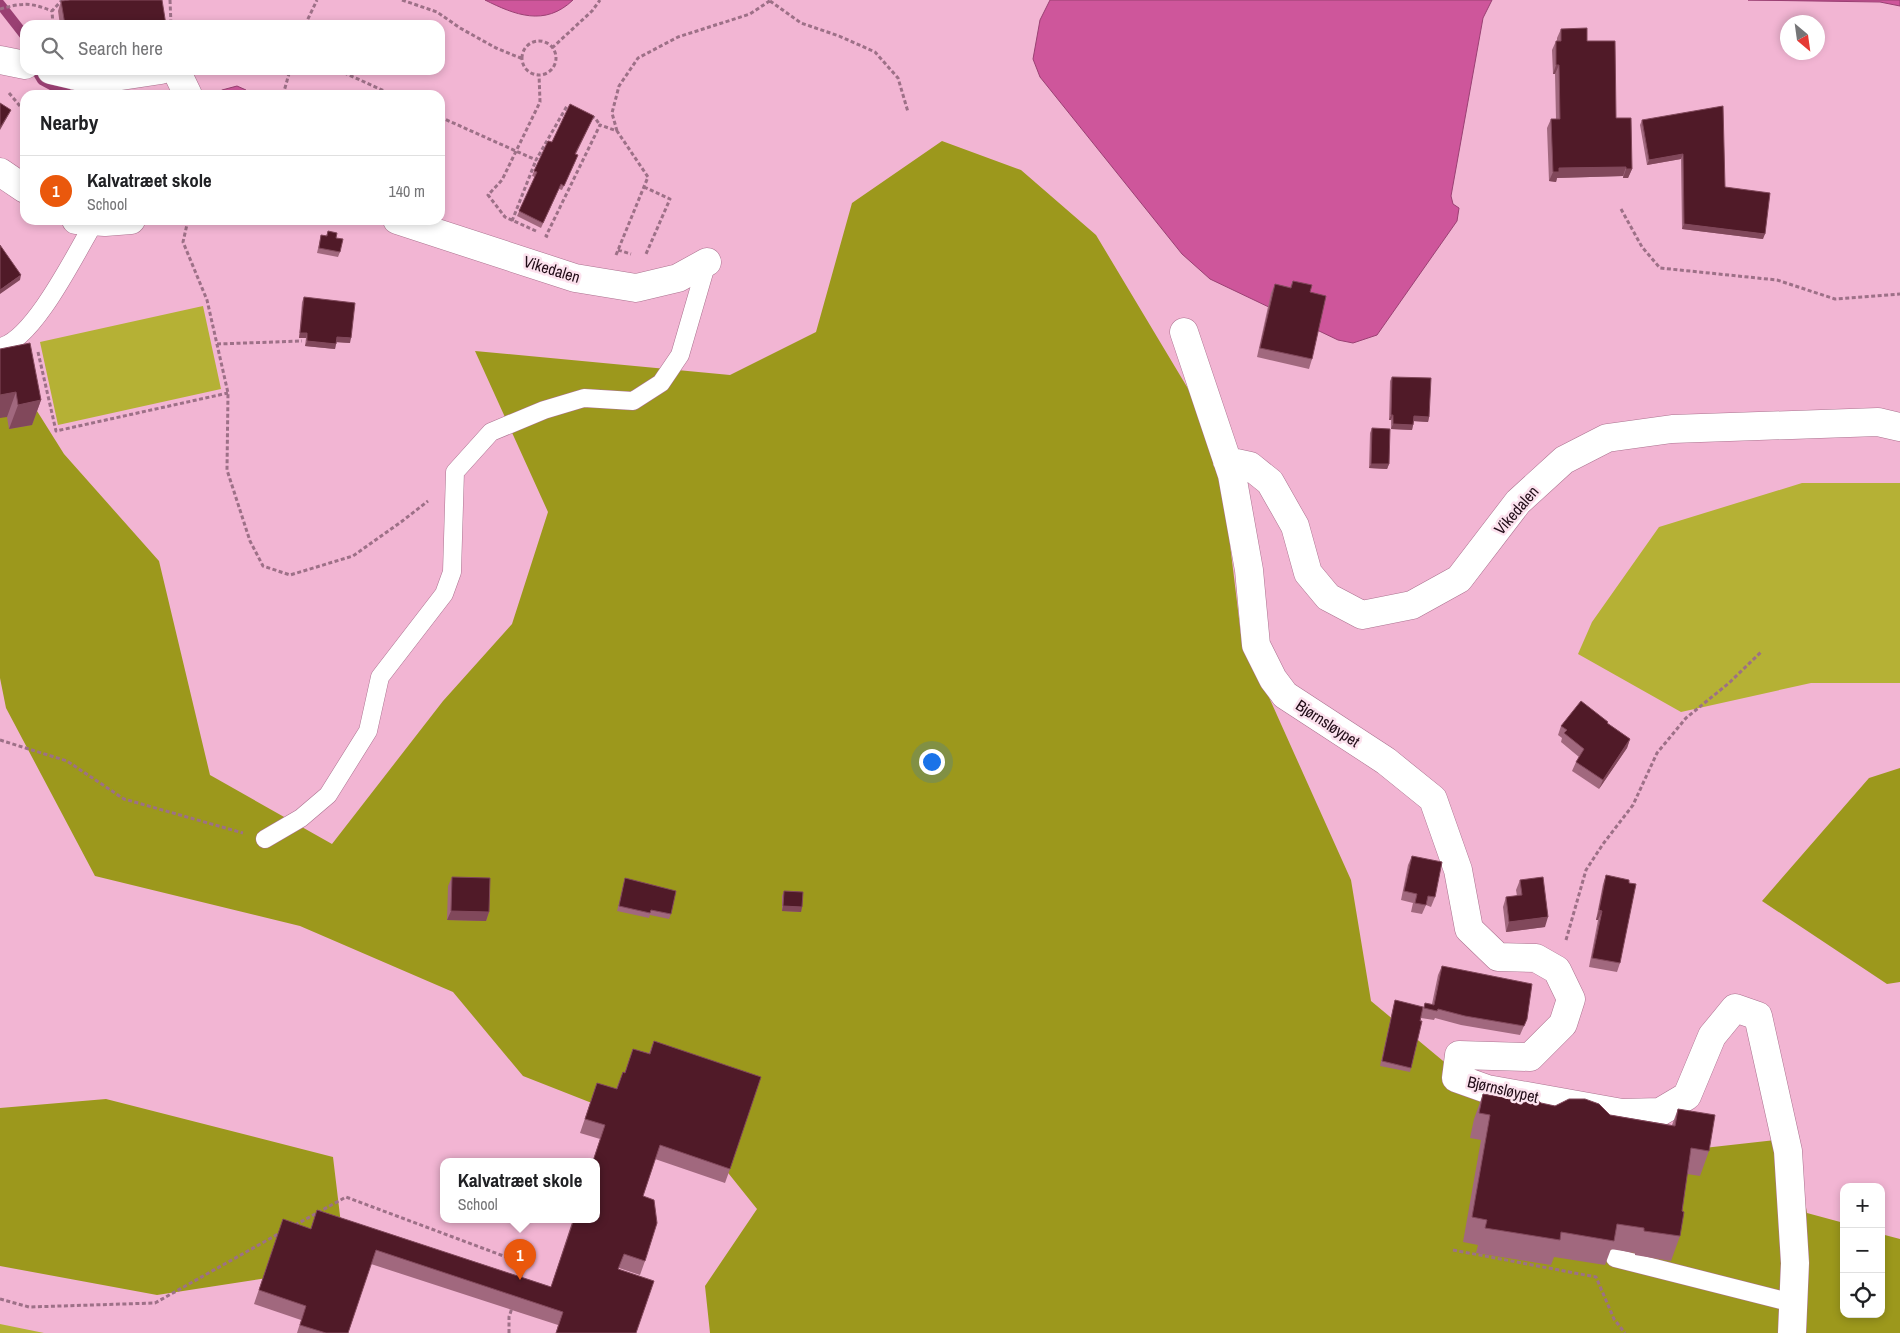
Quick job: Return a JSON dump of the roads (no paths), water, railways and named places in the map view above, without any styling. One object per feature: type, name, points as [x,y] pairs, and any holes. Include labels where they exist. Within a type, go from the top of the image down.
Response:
[{"type":"street","points":[[0,60],[20,63]]},
{"type":"street","points":[[76,75],[108,78],[128,75]]},
{"type":"street","points":[[178,75],[186,90]]},
{"type":"street","points":[[0,172],[20,186]]},
{"type":"street","name":"Vikedalen","points":[[412,225],[574,278],[636,288],[678,278],[707,262]]},
{"type":"street","points":[[1184,332],[1227,461]]},
{"type":"street","name":"Vikedalen","points":[[1227,461],[1250,466],[1270,482],[1295,526],[1308,573],[1328,597],[1362,615],[1412,605],[1459,579],[1518,502],[1564,460],[1607,438],[1692,428],[1878,422],[1900,427]]},
{"type":"street","name":"Bjørnsløypet","points":[[1227,461],[1232,475],[1249,570],[1256,645],[1273,679],[1285,695],[1386,762],[1433,799],[1458,870],[1469,929],[1498,957],[1536,958],[1557,970],[1572,999],[1563,1024],[1530,1057],[1459,1054],[1456,1078],[1487,1089],[1622,1113],[1660,1112],[1686,1096],[1712,1036],[1735,1008],[1758,1016],[1788,1151],[1795,1263],[1792,1333]]},
{"type":"lane","points":[[0,347],[18,337],[38,317],[84,225]]},
{"type":"lane","points":[[265,839],[301,818],[328,795],[368,731],[380,677],[444,594],[452,572],[456,493],[455,472],[491,432],[544,410],[584,398],[633,400],[661,383],[680,355],[707,262]]},
{"type":"lane","points":[[1615,1258],[1793,1303]]},
{"type":"waterway","points":[[0,4],[20,30]]},
{"type":"waterway","points":[[39,75],[42,80],[61,90]]},
{"type":"place","name":"Kalvatræet skole","points":[[520,1280]]}]
